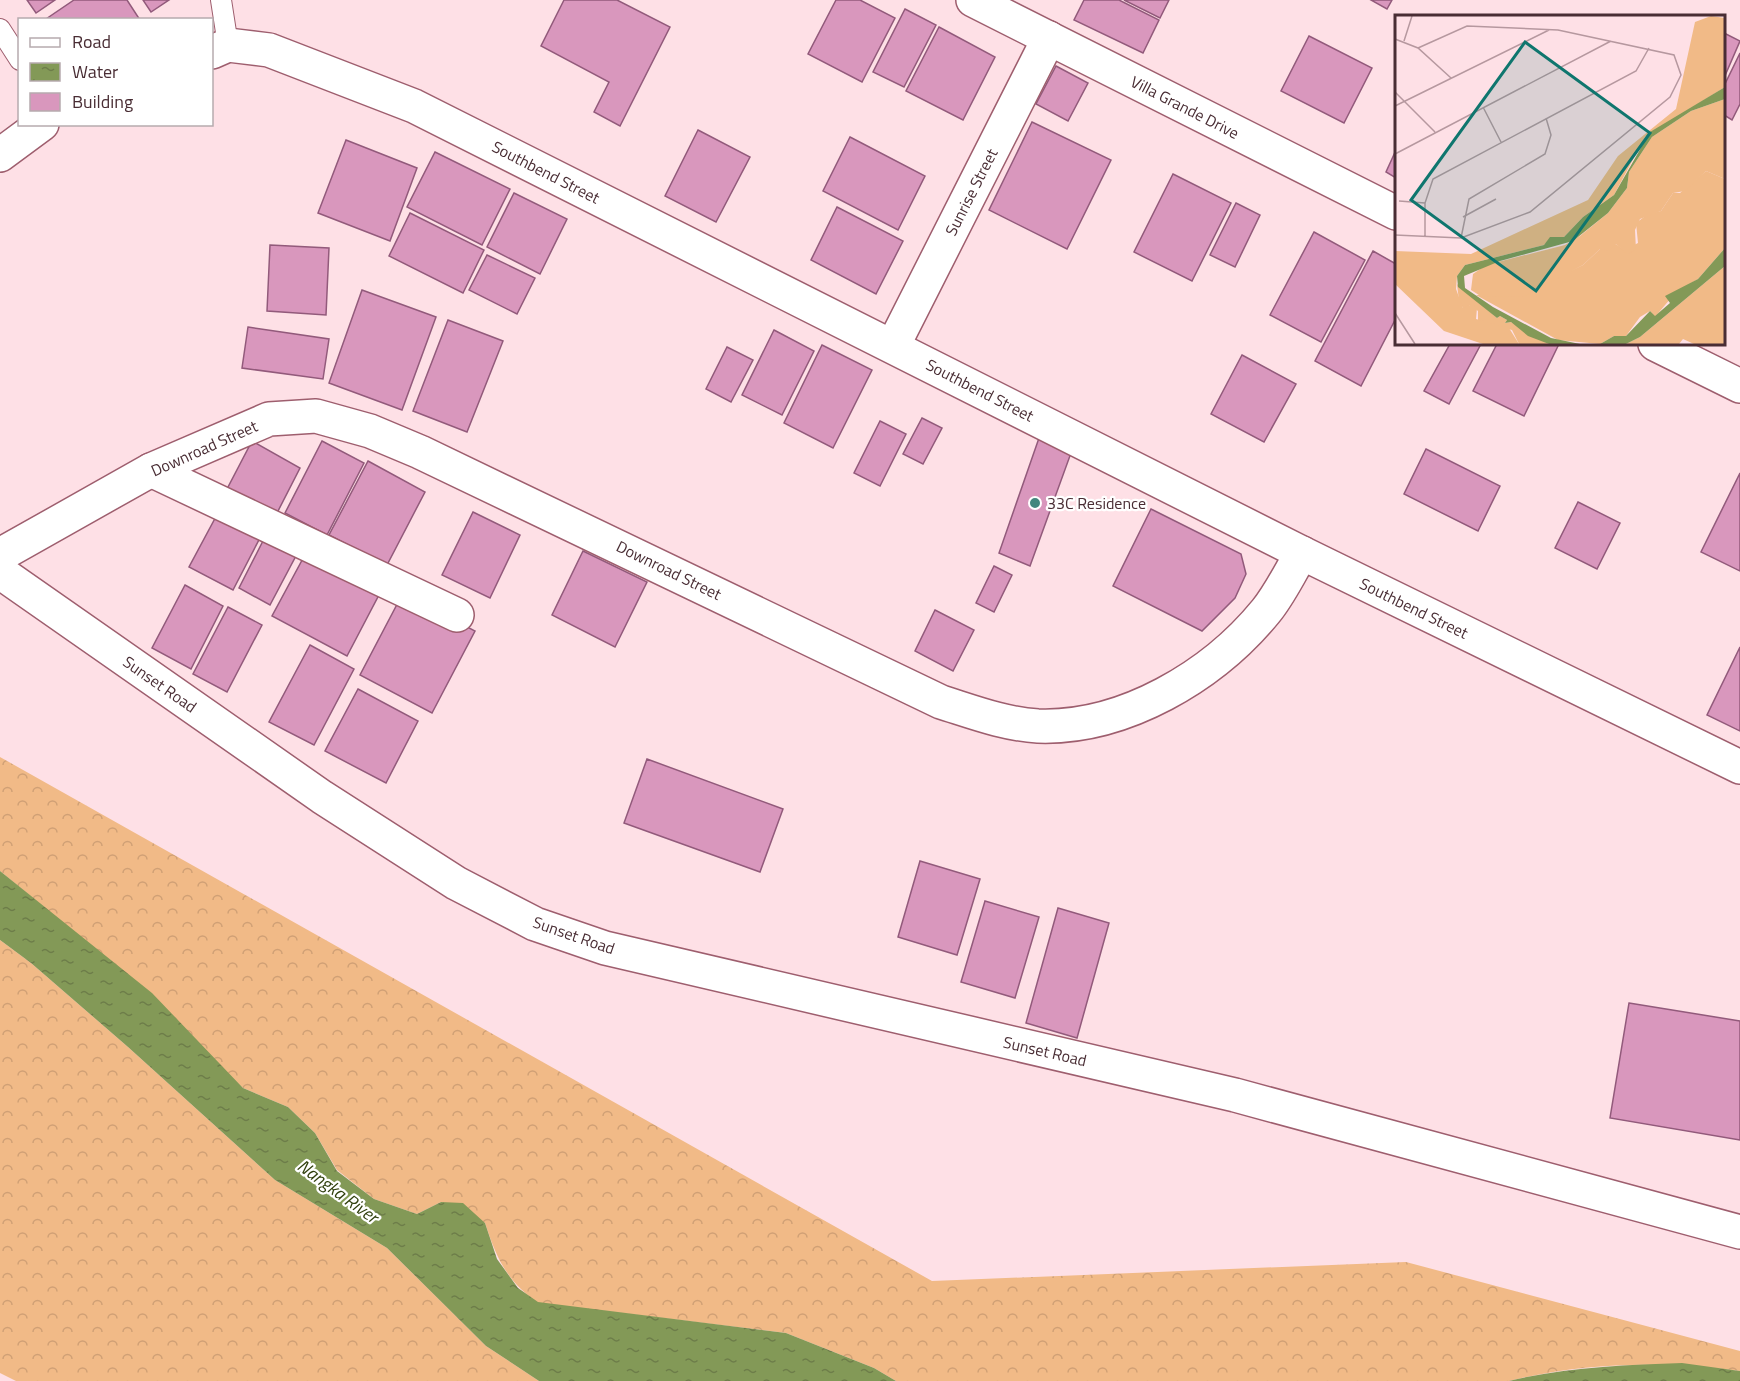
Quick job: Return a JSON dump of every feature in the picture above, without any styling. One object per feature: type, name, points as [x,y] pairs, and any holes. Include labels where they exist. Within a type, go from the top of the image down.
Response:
[{"type":"street","name":"Villa Grande Drive","points":[[973,0],[1395,212]]},
{"type":"street","name":"Sunrise Street","points":[[893,345],[1049,38]]},
{"type":"street","name":"Southbend Street","points":[[220,48],[269,50],[414,106],[893,345],[1302,553],[1740,766]]},
{"type":"street","points":[[0,155],[39,126]]},
{"type":"street","points":[[1657,345],[1740,386]]},
{"type":"street","name":"Downroad Street","points":[[0,555],[152,470],[269,419],[316,416],[370,431],[420,452],[941,702],[995,720],[1038,726],[1086,724],[1130,710],[1205,668],[1238,642],[1267,610],[1302,553]]},
{"type":"street","points":[[152,470],[457,615]]},
{"type":"street","name":"Sunset Road","points":[[0,572],[322,797],[456,883],[535,924],[605,948],[1235,1095],[1740,1232]]},
{"type":"lane","points":[[220,48],[221,0]]},
{"type":"lane","points":[[0,29],[18,57]]},
{"type":"green space","points":[[0,757],[932,1281],[1406,1262],[1740,1351],[1740,1371],[1682,1366],[1624,1365],[1567,1370],[1509,1381],[896,1381],[874,1368],[786,1333],[538,1303],[518,1286],[504,1268],[485,1223],[441,1202],[417,1214],[374,1199],[337,1170],[315,1133],[288,1107],[243,1088],[45,908],[0,871]]},
{"type":"green space","points":[[0,940],[31,963],[128,1047],[275,1180],[387,1248],[486,1346],[539,1381],[16,1381],[0,1373]]},
{"type":"water","name":"Nangka River","points":[[0,871],[152,993],[243,1088],[288,1107],[315,1133],[337,1171],[374,1199],[417,1214],[441,1202],[463,1203],[485,1223],[497,1259],[518,1288],[538,1302],[786,1333],[874,1368],[896,1381],[539,1381],[486,1346],[387,1248],[275,1180],[128,1047],[31,963],[0,940]]},
{"type":"water","points":[[1682,1363],[1740,1371],[1740,1381],[1509,1381],[1573,1370]]},
{"type":"building","points":[[27,0],[55,0],[36,13]]},
{"type":"building","points":[[74,0],[127,0],[139,18],[47,18]]},
{"type":"building","points":[[143,0],[169,0],[151,12]]},
{"type":"building","points":[[564,0],[617,0],[670,27],[620,126],[594,112],[609,82],[541,46]]},
{"type":"building","points":[[836,0],[860,0],[895,18],[862,82],[808,54]]},
{"type":"building","points":[[1084,0],[1119,0],[1159,20],[1143,53],[1074,20]]},
{"type":"building","points":[[1124,0],[1169,0],[1160,18]]},
{"type":"building","points":[[1371,0],[1392,0],[1387,9]]},
{"type":"building","points":[[905,9],[936,25],[904,87],[873,72]]},
{"type":"building","points":[[939,27],[995,57],[963,120],[906,91]]},
{"type":"building","points":[[1725,34],[1740,41],[1725,76]]},
{"type":"building","points":[[1309,36],[1372,68],[1344,123],[1281,91]]},
{"type":"building","points":[[1740,53],[1740,104],[1732,120],[1725,116],[1725,84]]},
{"type":"building","points":[[1056,66],[1088,83],[1068,121],[1036,104]]},
{"type":"building","points":[[1032,122],[1111,160],[1067,249],[989,210]]},
{"type":"building","points":[[698,130],[750,157],[716,222],[665,196]]},
{"type":"building","points":[[850,137],[925,176],[898,230],[823,191]]},
{"type":"building","points":[[346,140],[417,168],[390,241],[318,213]]},
{"type":"building","points":[[435,152],[510,189],[482,245],[407,207]]},
{"type":"building","points":[[1395,152],[1395,177],[1386,172]]},
{"type":"building","points":[[1173,174],[1231,203],[1192,281],[1134,252]]},
{"type":"building","points":[[514,193],[567,219],[540,274],[487,247]]},
{"type":"building","points":[[1236,203],[1260,215],[1235,267],[1210,255]]},
{"type":"building","points":[[837,207],[903,241],[876,294],[811,260]]},
{"type":"building","points":[[410,213],[484,250],[463,293],[389,256]]},
{"type":"building","points":[[1314,232],[1365,260],[1321,342],[1270,315]]},
{"type":"building","points":[[270,245],[329,248],[326,315],[267,311]]},
{"type":"building","points":[[1373,251],[1395,263],[1395,320],[1361,386],[1315,361]]},
{"type":"building","points":[[487,255],[535,278],[517,314],[469,290]]},
{"type":"building","points":[[362,290],[436,317],[402,410],[329,383]]},
{"type":"building","points":[[448,320],[503,341],[467,432],[413,411]]},
{"type":"building","points":[[248,327],[329,339],[323,379],[242,368]]},
{"type":"building","points":[[774,330],[814,351],[782,415],[742,395]]},
{"type":"building","points":[[822,345],[872,370],[833,448],[784,423]]},
{"type":"building","points":[[1449,345],[1480,345],[1449,404],[1424,391]]},
{"type":"building","points":[[1496,345],[1559,345],[1524,416],[1473,391]]},
{"type":"building","points":[[727,347],[753,360],[731,402],[706,389]]},
{"type":"building","points":[[1242,355],[1296,384],[1264,442],[1211,414]]},
{"type":"building","points":[[922,418],[942,428],[923,464],[903,454]]},
{"type":"building","points":[[880,421],[906,434],[880,486],[854,473]]},
{"type":"building","name":"33C Residence","points":[[1039,438],[1071,453],[1030,566],[999,553]]},
{"type":"building","points":[[252,441],[300,468],[276,515],[227,489]]},
{"type":"building","points":[[322,441],[364,463],[327,535],[285,513]]},
{"type":"building","points":[[1426,449],[1500,486],[1478,531],[1404,494]]},
{"type":"building","points":[[368,461],[425,492],[387,565],[329,535]]},
{"type":"building","points":[[1740,473],[1740,571],[1701,552]]},
{"type":"building","points":[[1578,502],[1620,523],[1597,569],[1555,548]]},
{"type":"building","points":[[1151,509],[1241,554],[1246,574],[1235,598],[1202,631],[1113,586]]},
{"type":"building","points":[[219,511],[262,534],[233,590],[189,567]]},
{"type":"building","points":[[473,512],[520,535],[490,598],[442,575]]},
{"type":"building","points":[[266,535],[298,552],[270,605],[239,588]]},
{"type":"building","points":[[307,551],[381,591],[347,656],[272,616]]},
{"type":"building","points":[[583,551],[647,582],[615,647],[552,615]]},
{"type":"building","points":[[994,566],[1012,575],[994,612],[976,603]]},
{"type":"building","points":[[185,585],[223,606],[191,669],[152,648]]},
{"type":"building","points":[[403,593],[475,631],[432,713],[360,675]]},
{"type":"building","points":[[228,607],[262,625],[227,692],[193,674]]},
{"type":"building","points":[[935,610],[974,630],[953,671],[915,651]]},
{"type":"building","points":[[310,645],[354,669],[314,745],[269,722]]},
{"type":"building","points":[[1740,647],[1740,731],[1707,715]]},
{"type":"building","points":[[358,689],[418,721],[386,783],[325,751]]},
{"type":"building","points":[[647,759],[783,809],[760,872],[624,823]]},
{"type":"building","points":[[920,861],[980,879],[957,955],[898,937]]},
{"type":"building","points":[[985,901],[1039,917],[1015,998],[961,982]]},
{"type":"building","points":[[1058,908],[1109,923],[1077,1038],[1026,1023]]},
{"type":"building","points":[[1629,1003],[1740,1021],[1740,1140],[1610,1118]]},
{"type":"place","name":"33C Residence","points":[[1035,503]]}]
